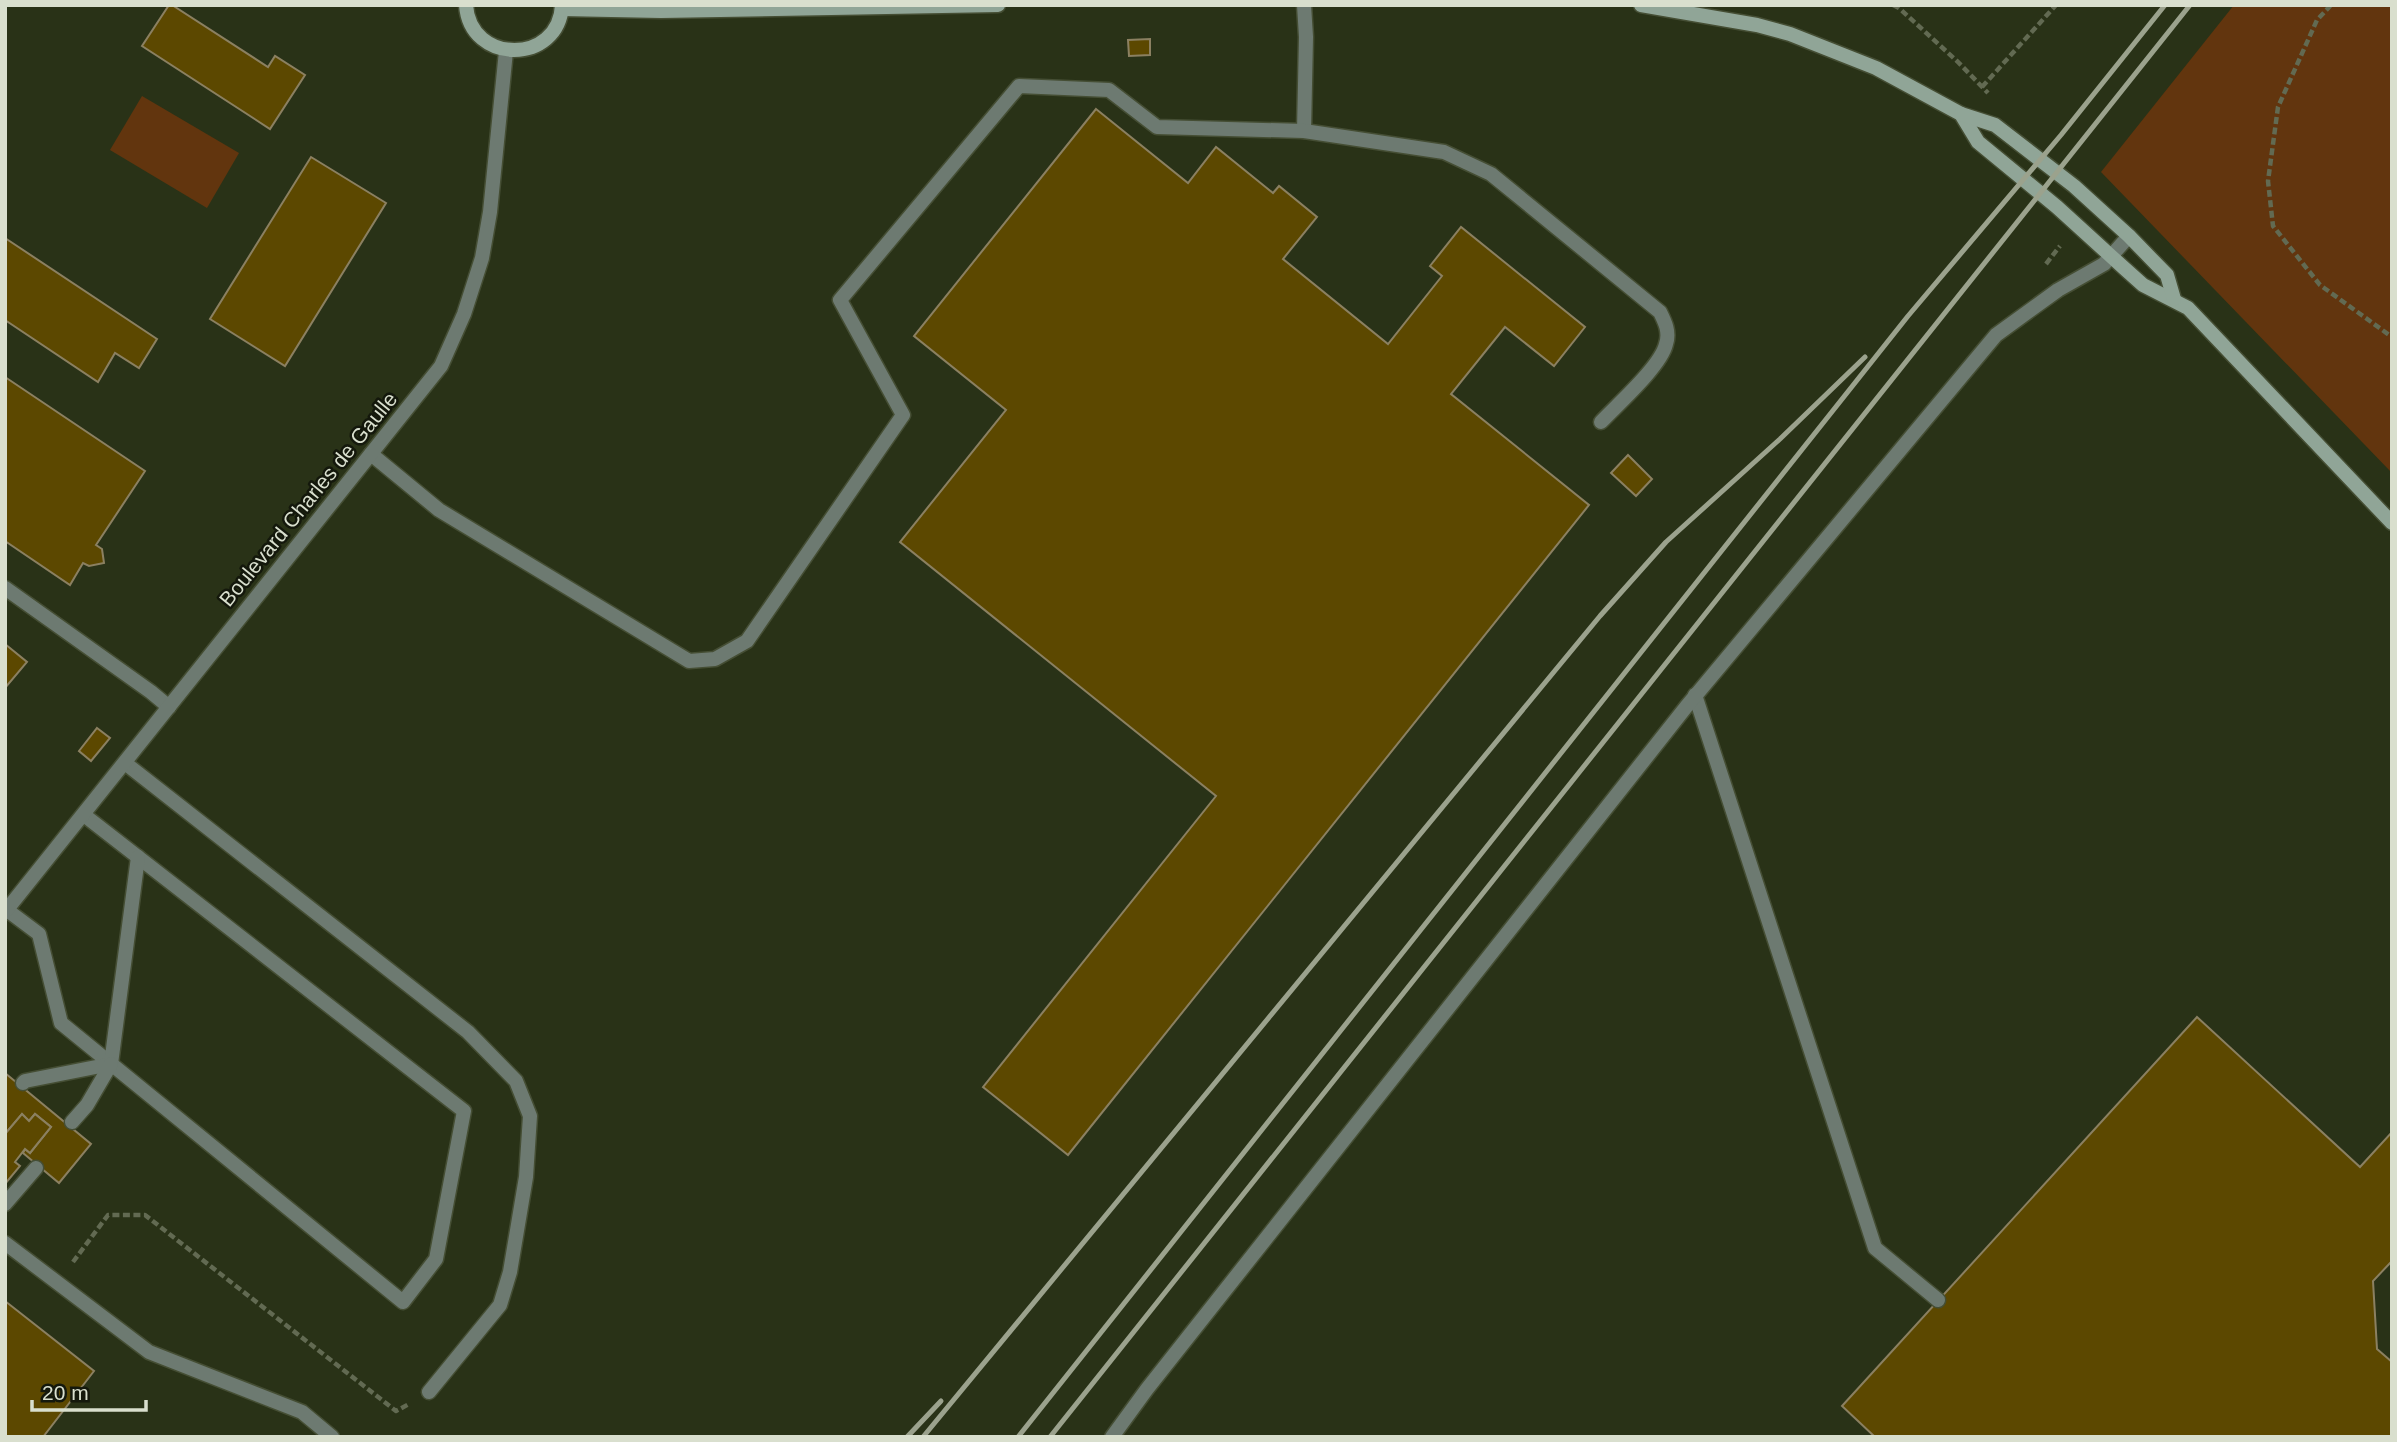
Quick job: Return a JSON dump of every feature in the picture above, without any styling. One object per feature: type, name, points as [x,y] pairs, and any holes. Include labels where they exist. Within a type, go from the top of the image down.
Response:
[{"type":"street","points":[[466,5],[466,15],[474,32],[488,44],[506,51],[526,50],[543,42],[556,28],[562,7],[661,11],[998,5]]},
{"type":"street","points":[[1304,5],[1304,131]]},
{"type":"street","points":[[1642,5],[1757,25],[1801,38],[1875,68],[1961,114],[1995,125],[2074,186],[2129,236],[2167,275],[2174,299]]},
{"type":"street","name":"Boulevard Charles de Gaulle","points":[[6,911],[441,366],[464,314],[482,258],[490,212],[506,51]]},
{"type":"street","points":[[371,454],[439,510],[689,662],[715,659],[747,640],[903,415],[841,300],[1018,86],[1109,90],[1157,127],[1304,131],[1444,152],[1491,174],[1660,312],[1667,326],[1666,344],[1657,362],[1601,422]]},
{"type":"street","points":[[1961,114],[1978,142],[2143,285],[2188,308],[2392,523]]},
{"type":"street","points":[[1112,1437],[1172,1356],[1695,695],[1996,335],[2058,290],[2105,264],[2129,236]]},
{"type":"street","points":[[5,588],[169,707]]},
{"type":"street","points":[[1695,695],[1875,1248],[1938,1300]]},
{"type":"street","points":[[125,763],[468,1032],[516,1081],[530,1116],[526,1177],[510,1272],[500,1305],[429,1392]]},
{"type":"street","points":[[6,911],[38,934],[61,1023],[403,1302],[436,1259],[464,1111],[84,815]]},
{"type":"street","points":[[72,1122],[86,1105],[111,1064],[138,857]]},
{"type":"street","points":[[23,1083],[111,1064]]},
{"type":"street","points":[[5,1204],[36,1168]]},
{"type":"street","points":[[5,1243],[149,1352],[302,1412],[332,1437]]},
{"type":"path","points":[[1893,5],[1949,53],[1982,87],[2056,5]]},
{"type":"path","points":[[2332,5],[2317,20],[2278,107],[2268,181],[2273,226],[2320,285],[2392,337]]},
{"type":"path","points":[[58,1283],[108,1215],[145,1215],[396,1411],[429,1392]]},
{"type":"shaded area","points":[[2234,5],[2392,5],[2392,473],[2101,172]]},
{"type":"shaded area","points":[[142,96],[239,153],[207,208],[110,150]]},
{"type":"building","points":[[169,5],[268,67],[275,56],[305,75],[270,129],[142,46]]},
{"type":"building","points":[[1150,39],[1150,55],[1129,56],[1128,40]]},
{"type":"building","points":[[1096,109],[1188,183],[1216,147],[1273,193],[1279,186],[1317,217],[1283,259],[1388,344],[1442,276],[1430,266],[1461,227],[1585,327],[1554,366],[1505,327],[1451,394],[1589,505],[1068,1155],[983,1087],[1216,796],[900,542],[1006,410],[914,336]]},
{"type":"building","points":[[311,157],[386,203],[285,366],[210,319]]},
{"type":"building","points":[[5,238],[157,339],[139,368],[115,353],[98,382],[5,320]]},
{"type":"building","points":[[5,377],[145,471],[96,545],[102,549],[104,563],[89,566],[83,563],[70,585],[5,541]]},
{"type":"building","points":[[1628,455],[1652,479],[1636,496],[1611,473]]},
{"type":"building","points":[[5,644],[27,662],[5,688]]},
{"type":"building","points":[[97,728],[110,738],[91,761],[79,751]]},
{"type":"building","points":[[2197,1017],[2360,1167],[2392,1132],[2392,1261],[2373,1281],[2377,1349],[2392,1362],[2392,1437],[1875,1437],[1842,1406]]},
{"type":"building","points":[[5,1073],[91,1144],[59,1183],[23,1153],[25,1149],[30,1153],[51,1127],[35,1114],[29,1121],[22,1114],[5,1134]]},
{"type":"building","points":[[22,1114],[29,1121],[35,1114],[51,1127],[30,1153],[25,1149],[15,1162],[20,1166],[5,1184],[5,1134]]},
{"type":"building","points":[[5,1301],[94,1371],[43,1437],[5,1437]]},
{"type":"railway","points":[[1018,1437],[1908,316],[2061,135],[2165,5]]},
{"type":"railway","points":[[1050,1437],[2190,5]]},
{"type":"railway","points":[[923,1437],[1600,616],[1666,542],[1780,439],[1865,357]]},
{"type":"railway","points":[[907,1437],[941,1401]]}]
